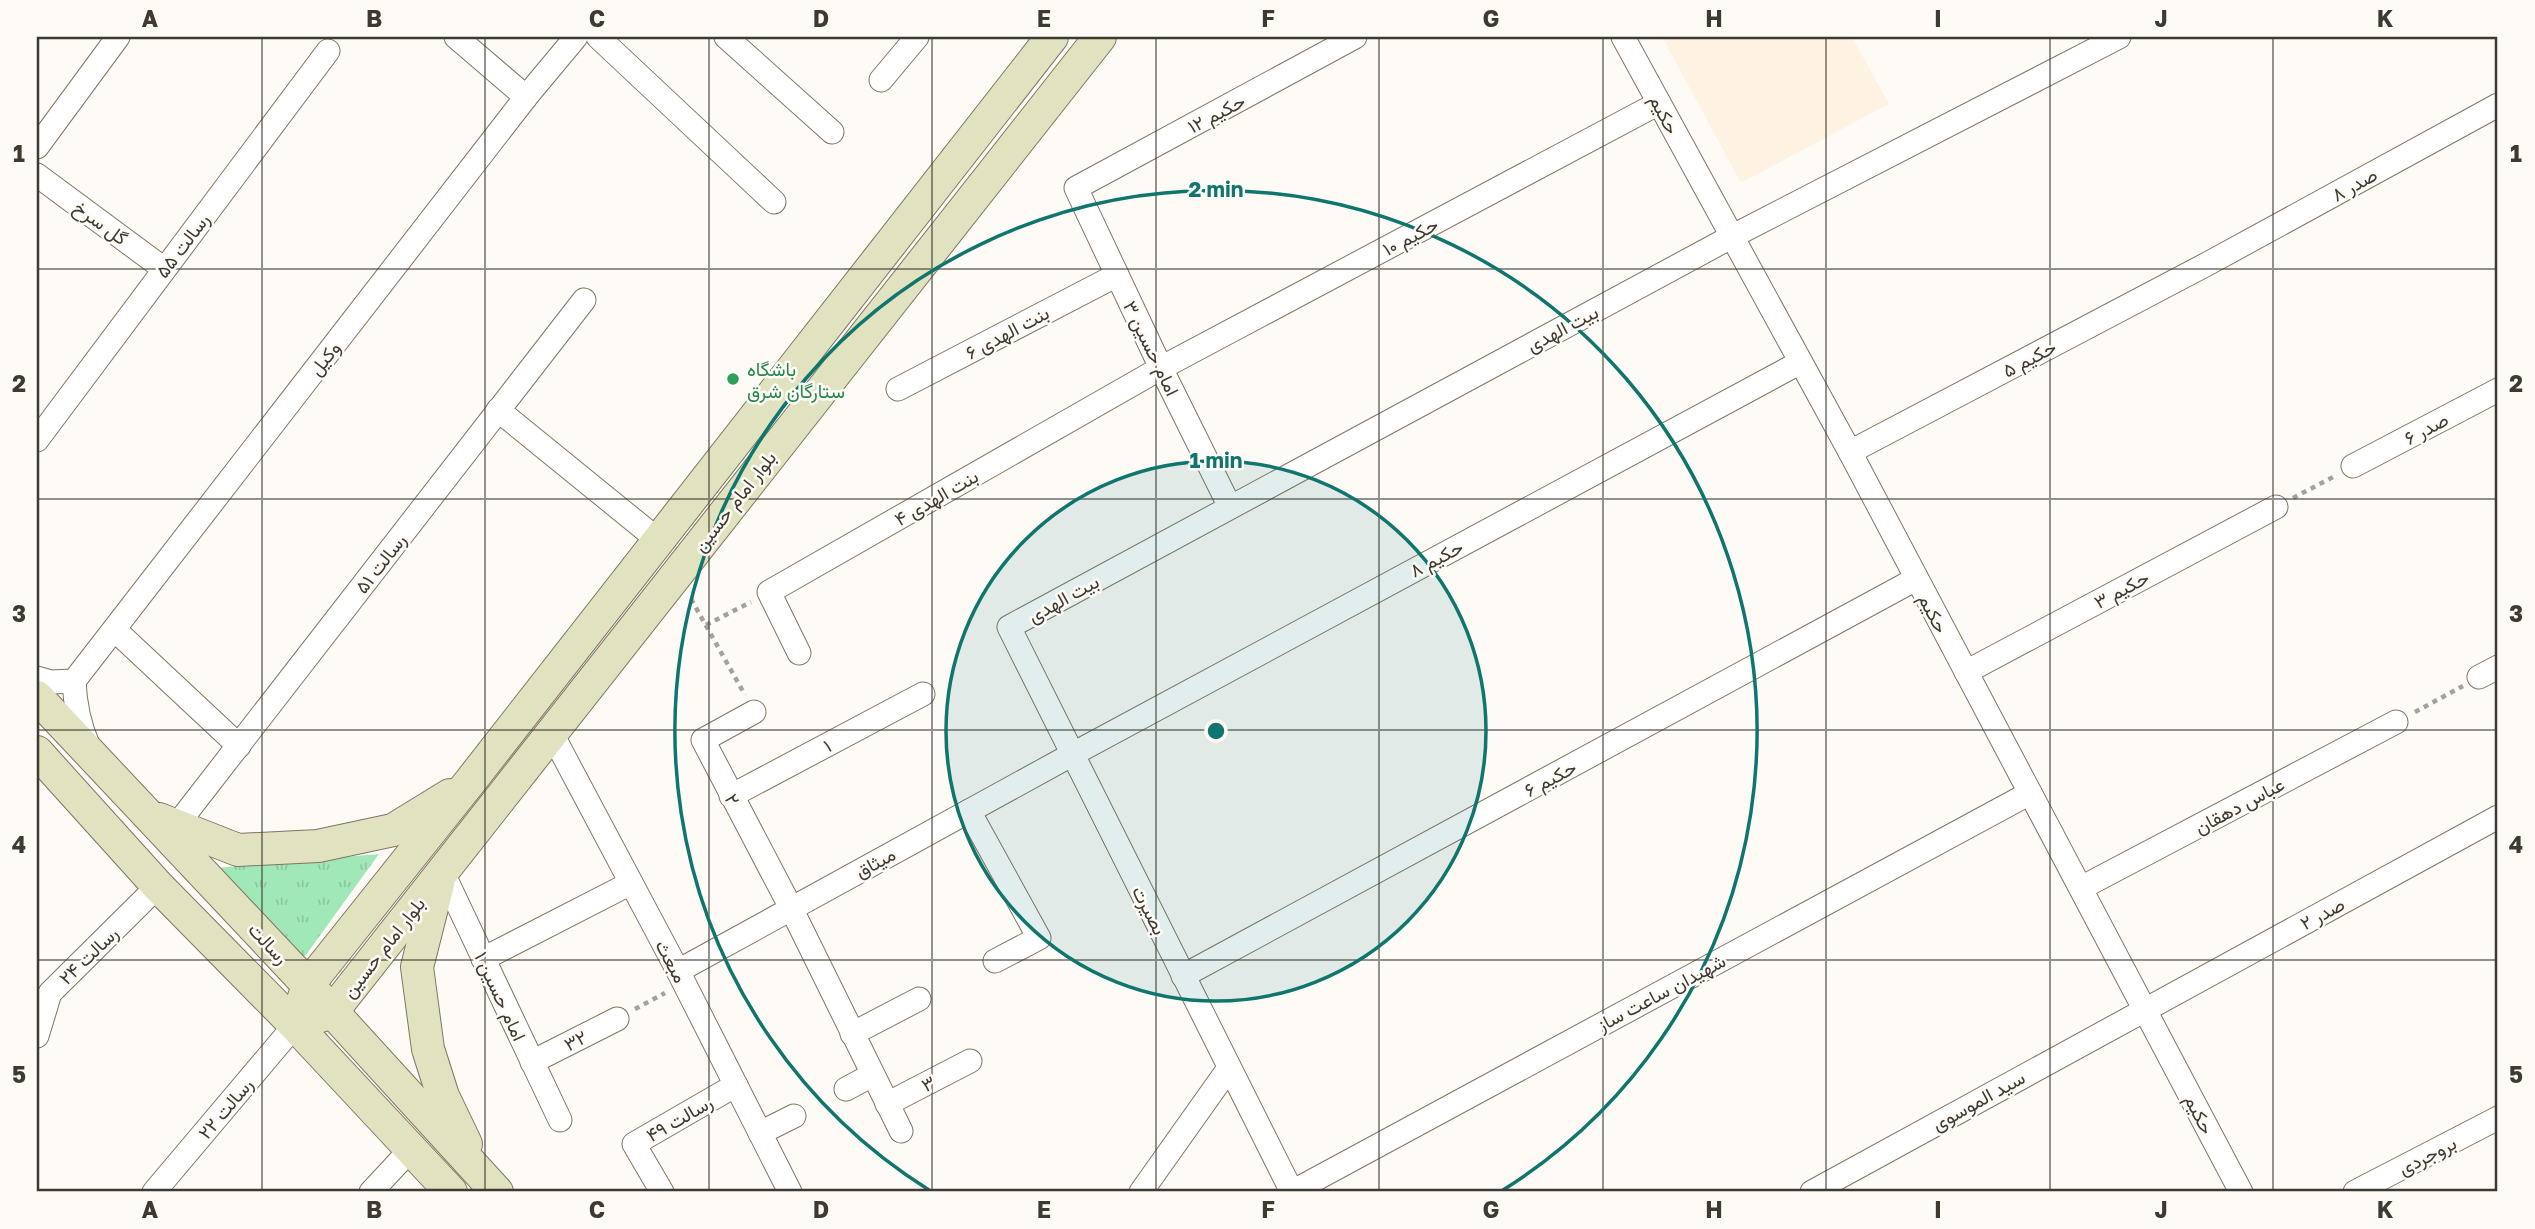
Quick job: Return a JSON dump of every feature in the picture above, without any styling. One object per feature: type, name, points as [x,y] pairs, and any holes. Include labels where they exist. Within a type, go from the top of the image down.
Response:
[{"type":"main road","name":"بلوار امام حسین","points":[[295,1025],[332,1012],[1100,37]]},
{"type":"main road","name":"بلوار امام حسین","points":[[295,1025],[308,985],[780,385],[1046,39]]},
{"type":"main road","points":[[780,385],[808,406]]},
{"type":"main road","name":"رسالت","points":[[37,698],[93,756],[163,821],[332,1012],[489,1183]]},
{"type":"main road","name":"رسالت","points":[[37,752],[158,886],[295,1025],[451,1192]]},
{"type":"main road","points":[[163,821],[238,850],[318,846],[393,830],[469,783]]},
{"type":"main road","points":[[442,871],[417,967],[428,1049],[443,1096],[489,1183]]},
{"type":"street","points":[[37,147],[118,37]]},
{"type":"street","points":[[456,37],[526,97]]},
{"type":"street","name":"وکیل","points":[[75,681],[526,97],[576,37]]},
{"type":"street","points":[[598,37],[775,202]]},
{"type":"street","points":[[726,37],[832,132]]},
{"type":"street","points":[[881,80],[917,37]]},
{"type":"street","name":"حکیم ۱۲","points":[[1076,188],[1355,37]]},
{"type":"street","name":"حکیم","points":[[1623,37],[1850,452],[2241,1192]]},
{"type":"street","name":"بیت الهدی","points":[[1009,627],[1731,237],[2108,39]]},
{"type":"street","name":"رسالت ۵۵","points":[[37,440],[328,51]]},
{"type":"street","name":"حکیم ۱۰","points":[[1161,368],[1659,103]]},
{"type":"street","name":"صدر ۸","points":[[2209,263],[2498,104]]},
{"type":"street","name":"گل سرخ","points":[[37,175],[164,269]]},
{"type":"street","name":"امام حسین ۳","points":[[1076,188],[1230,507]]},
{"type":"street","name":"حکیم ۵","points":[[1850,452],[2209,263]]},
{"type":"street","name":"بنت الهدی ۶","points":[[898,389],[1117,275]]},
{"type":"street","name":"رسالت ۵۱","points":[[163,821],[239,746],[584,300]]},
{"type":"street","name":"حکیم ۸","points":[[1073,754],[1799,363]]},
{"type":"street","name":"بنت الهدی ۴","points":[[769,592],[1161,368]]},
{"type":"street","name":"صدر ۶","points":[[2353,467],[2498,390]]},
{"type":"street","points":[[499,410],[658,540]]},
{"type":"street","name":"حکیم ۳","points":[[1966,672],[2276,507]]},
{"type":"street","name":"حکیم ۶","points":[[1184,976],[1916,579]]},
{"type":"street","points":[[769,592],[799,653]]},
{"type":"street","name":"بصیرت","points":[[1009,627],[1292,1192]]},
{"type":"street","points":[[115,629],[239,746]]},
{"type":"street","points":[[37,678],[51,682],[75,681],[79,724],[93,756]]},
{"type":"street","name":"۱","points":[[731,796],[923,694]]},
{"type":"street","name":"۲","points":[[754,712],[704,740],[791,908],[901,1131]]},
{"type":"street","name":"عباس دهقان","points":[[2081,888],[2396,723]]},
{"type":"street","name":"مبعث","points":[[551,732],[681,977],[790,1192]]},
{"type":"street","name":"میثاق","points":[[681,977],[791,908],[1073,754]]},
{"type":"street","name":"شهیدان ساعت ساز","points":[[1292,1192],[2030,793]]},
{"type":"street","points":[[969,811],[1039,938],[995,961]]},
{"type":"street","name":"صدر ۲","points":[[2145,1009],[2498,817]]},
{"type":"street","name":"امام حسین ۱","points":[[442,871],[560,1120]]},
{"type":"street","points":[[483,959],[631,883]]},
{"type":"street","name":"رسالت ۲۴","points":[[37,1036],[50,993],[158,886]]},
{"type":"street","points":[[852,1034],[919,999]]},
{"type":"street","name":"سید الموسوی","points":[[1812,1192],[2145,1009]]},
{"type":"street","name":"۳۲","points":[[532,1062],[617,1019]]},
{"type":"street","name":"رسالت ۲۲","points":[[154,1192],[295,1025]]},
{"type":"street","name":"۳","points":[[887,1104],[970,1061]]},
{"type":"street","points":[[1141,1192],[1230,1068]]},
{"type":"street","points":[[846,1089],[872,1075]]},
{"type":"street","name":"رسالت ۴۹","points":[[662,1192],[634,1144],[736,1085]]},
{"type":"street","points":[[760,1133],[794,1116]]},
{"type":"street","name":"بروجردی","points":[[2355,1192],[2498,1118]]},
{"type":"street","points":[[372,1192],[411,1149]]},
{"type":"path","points":[[2276,507],[2353,467]]},
{"type":"path","points":[[677,573],[754,712]]},
{"type":"path","points":[[706,625],[769,592]]},
{"type":"path","points":[[2396,723],[2489,672]]},
{"type":"path","points":[[617,1019],[681,977]]},
{"type":"shaded area","points":[[1662,37],[1852,37],[1889,104],[1741,183]]},
{"type":"green space","points":[[379,854],[300,963],[216,868]]},
{"type":"place","name":"باشگاه ستارگان شرق","points":[[733,379]]}]
